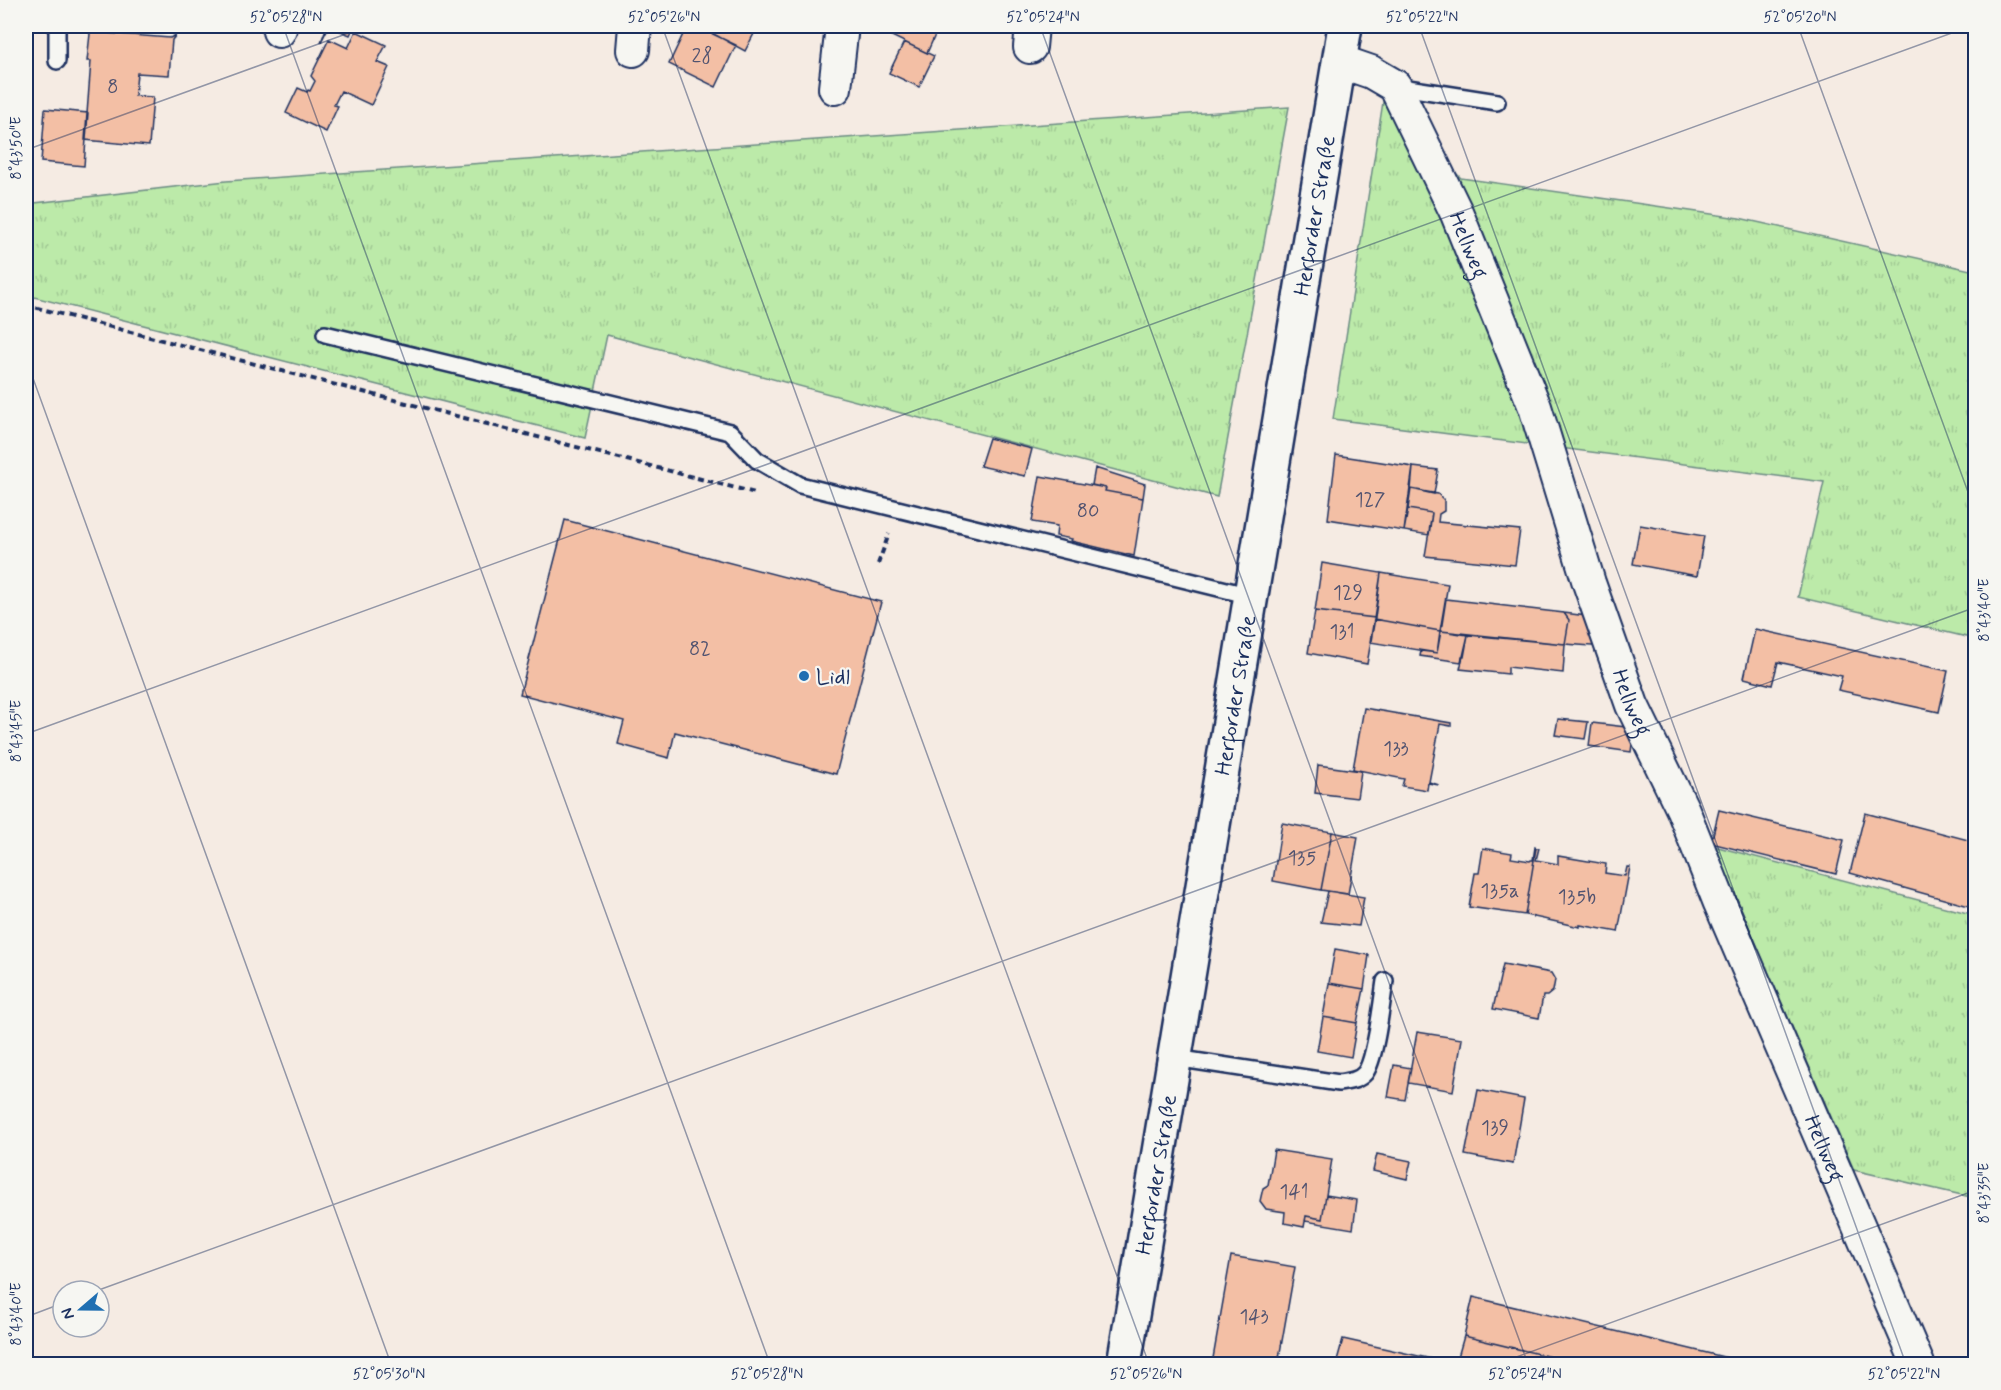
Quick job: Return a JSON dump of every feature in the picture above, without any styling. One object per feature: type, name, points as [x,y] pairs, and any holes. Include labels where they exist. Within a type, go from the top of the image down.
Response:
[{"type":"main road","name":"Herforder Straße","points":[[1124,1365],[1345,26]]},
{"type":"street","points":[[835,88],[842,26]]},
{"type":"street","points":[[1339,61],[1371,72],[1395,86]]},
{"type":"street","name":"Hellweg","points":[[1395,86],[1456,214],[1535,407],[1589,583],[1632,705],[1683,810],[1720,903],[1918,1365]]},
{"type":"lane","points":[[57,26],[57,61]]},
{"type":"lane","points":[[1395,86],[1497,102]]},
{"type":"lane","points":[[326,334],[730,432],[757,460],[800,486],[1251,596]]},
{"type":"lane","points":[[1175,1058],[1339,1083],[1354,1081],[1365,1072],[1371,1059],[1385,981]]},
{"type":"path","points":[[26,305],[764,495]]},
{"type":"path","points":[[878,564],[890,528]]},
{"type":"green space","points":[[1383,102],[1461,178],[1739,218],[1975,271],[1975,639],[1798,597],[1824,482],[1333,419]]},
{"type":"green space","points":[[1289,107],[1217,497],[607,335],[585,438],[26,295],[26,204],[226,181]]},
{"type":"green space","points":[[1714,846],[1975,915],[1975,1198],[1854,1170]]},
{"type":"building","points":[[329,26],[354,26],[350,35]]},
{"type":"building","points":[[687,26],[696,26],[736,45],[716,87],[669,64]]},
{"type":"building","points":[[713,26],[758,26],[745,51],[710,32]]},
{"type":"building","points":[[879,26],[939,26],[927,53],[877,29]]},
{"type":"building","points":[[86,28],[92,32],[170,38],[176,35],[172,40],[169,75],[137,73],[135,96],[153,97],[149,146],[85,140],[91,61],[87,61],[90,34]]},
{"type":"building","points":[[356,31],[386,45],[377,62],[389,67],[371,105],[341,91],[334,105],[338,106],[326,132],[286,113],[298,88],[310,91],[315,81],[311,76],[329,39],[348,48]]},
{"type":"building","points":[[904,42],[934,56],[919,87],[889,73]]},
{"type":"building","points":[[45,109],[88,113],[84,166],[41,162]]},
{"type":"building","points":[[989,438],[1032,449],[1025,476],[980,466]]},
{"type":"building","points":[[1336,455],[1413,467],[1404,531],[1328,519]]},
{"type":"building","points":[[1413,467],[1438,470],[1434,494],[1411,489]]},
{"type":"building","points":[[1095,468],[1145,484],[1143,498],[1105,491],[1106,488],[1092,485]]},
{"type":"building","points":[[1040,476],[1106,488],[1105,491],[1143,498],[1134,556],[1056,536],[1057,526],[1032,522]]},
{"type":"building","points":[[1411,489],[1438,494],[1444,500],[1444,511],[1439,514],[1438,522],[1520,530],[1515,565],[1425,556],[1432,513],[1408,509]]},
{"type":"building","points":[[1408,509],[1432,513],[1429,535],[1404,531]]},
{"type":"building","points":[[565,520],[881,602],[836,774],[675,732],[669,758],[618,744],[624,721],[520,694]]},
{"type":"building","points":[[1640,525],[1704,536],[1697,576],[1633,564]]},
{"type":"building","points":[[1322,563],[1381,573],[1375,618],[1315,611]]},
{"type":"building","points":[[1381,573],[1448,584],[1440,631],[1374,619]]},
{"type":"building","points":[[1446,599],[1564,613],[1569,620],[1565,644],[1441,631]]},
{"type":"building","points":[[1315,611],[1375,618],[1367,664],[1308,653]]},
{"type":"building","points":[[1564,613],[1594,617],[1605,647],[1565,644],[1569,620]]},
{"type":"building","points":[[1374,619],[1440,631],[1437,653],[1370,642]]},
{"type":"building","points":[[1755,629],[1948,671],[1939,712],[1838,690],[1842,676],[1778,662],[1772,685],[1744,678]]},
{"type":"building","points":[[1441,631],[1468,635],[1461,662],[1420,656],[1421,651],[1437,653]]},
{"type":"building","points":[[1468,635],[1565,644],[1563,673],[1508,667],[1508,674],[1460,669]]},
{"type":"building","points":[[1364,708],[1451,723],[1451,726],[1440,724],[1429,782],[1439,785],[1428,783],[1427,790],[1402,786],[1404,779],[1353,769]]},
{"type":"building","points":[[1558,719],[1588,722],[1585,739],[1555,735]]},
{"type":"building","points":[[1592,723],[1634,728],[1631,752],[1589,746]]},
{"type":"building","points":[[1318,765],[1361,771],[1357,798],[1315,793]]},
{"type":"building","points":[[1719,810],[1844,840],[1836,874],[1711,843]]},
{"type":"building","points":[[1865,813],[1976,842],[1976,908],[1850,873]]},
{"type":"building","points":[[1282,823],[1332,832],[1321,890],[1273,881]]},
{"type":"building","points":[[1332,832],[1358,837],[1348,894],[1321,890]]},
{"type":"building","points":[[1535,847],[1525,915],[1469,907],[1475,873],[1479,873],[1483,848],[1512,853],[1511,858],[1530,861],[1533,860]]},
{"type":"building","points":[[1536,848],[1539,848],[1536,860],[1558,864],[1558,856],[1606,864],[1605,873],[1625,876],[1627,867],[1630,867],[1618,932],[1580,925],[1580,927],[1525,915]]},
{"type":"building","points":[[1328,891],[1364,897],[1359,926],[1321,922]]},
{"type":"building","points":[[1335,949],[1369,955],[1364,989],[1329,983]]},
{"type":"building","points":[[1503,964],[1551,973],[1555,980],[1553,991],[1543,996],[1539,1018],[1493,1009]]},
{"type":"building","points":[[1329,983],[1364,989],[1357,1023],[1323,1017]]},
{"type":"building","points":[[1323,1017],[1357,1023],[1351,1057],[1317,1051]]},
{"type":"building","points":[[1417,1032],[1462,1039],[1453,1091],[1408,1083]]},
{"type":"building","points":[[1394,1065],[1411,1068],[1405,1100],[1388,1097]]},
{"type":"building","points":[[1478,1090],[1524,1099],[1513,1164],[1465,1155]]},
{"type":"building","points":[[1274,1150],[1332,1159],[1322,1219],[1306,1216],[1304,1227],[1284,1223],[1285,1212],[1266,1209],[1260,1201],[1263,1188],[1268,1185]]},
{"type":"building","points":[[1377,1154],[1411,1161],[1407,1179],[1373,1171]]},
{"type":"building","points":[[1326,1195],[1357,1200],[1353,1229],[1305,1221],[1306,1216],[1322,1219]]},
{"type":"building","points":[[1231,1256],[1295,1267],[1278,1364],[1212,1364]]},
{"type":"building","points":[[1473,1297],[1753,1364],[1576,1363],[1464,1336]]},
{"type":"building","points":[[1464,1336],[1576,1363],[1576,1364],[1456,1364]]},
{"type":"building","points":[[1343,1339],[1454,1364],[1336,1364]]},
{"type":"place","name":"Lidl","points":[[804,676]]}]
